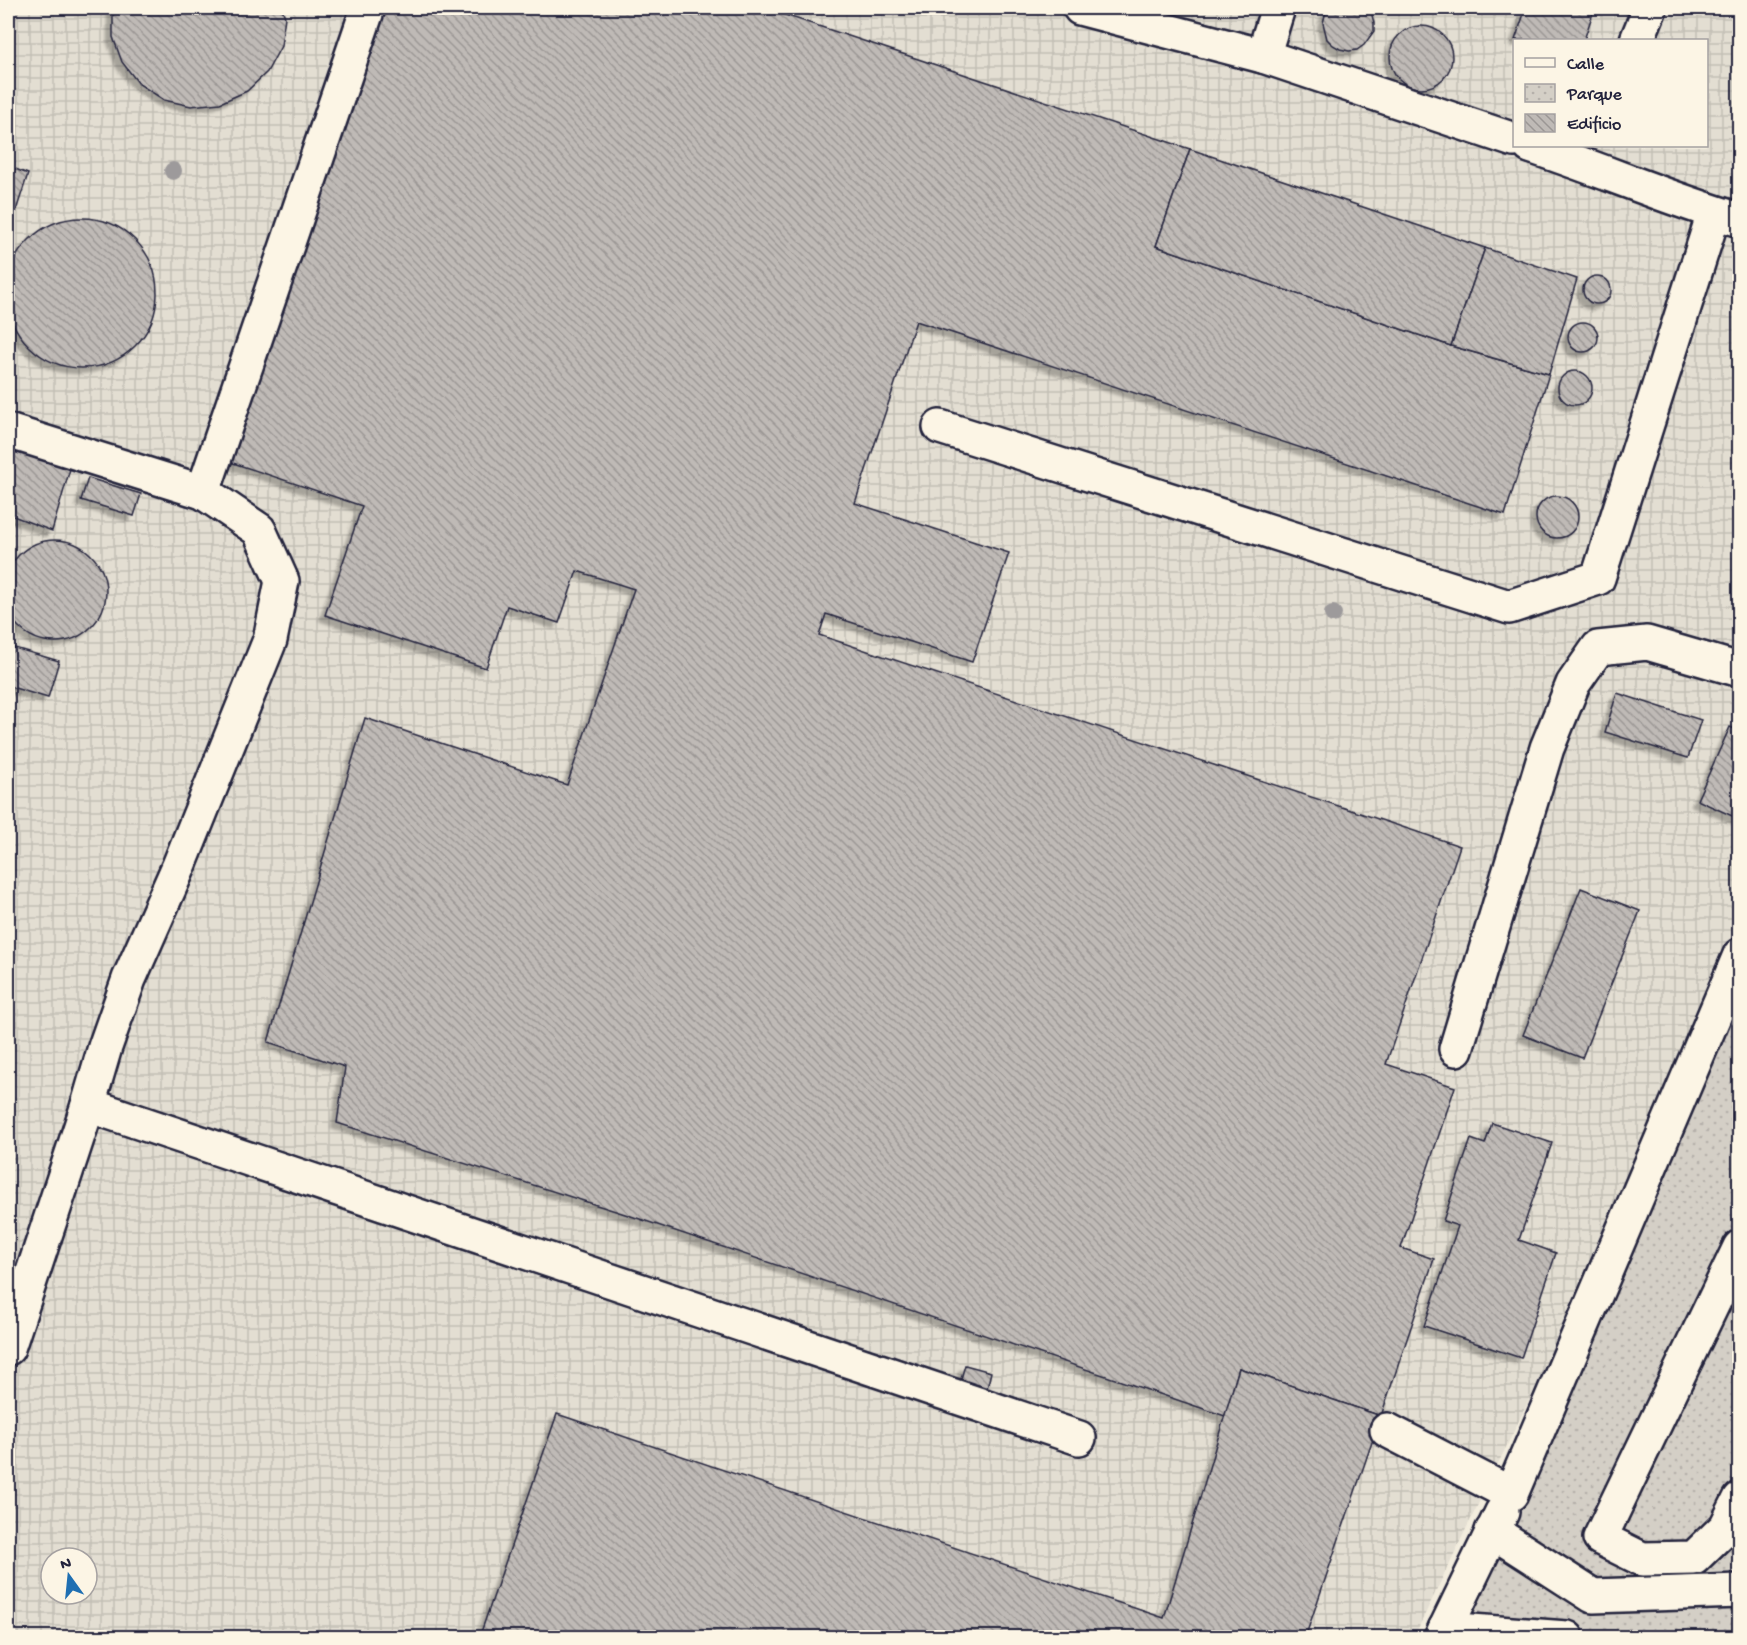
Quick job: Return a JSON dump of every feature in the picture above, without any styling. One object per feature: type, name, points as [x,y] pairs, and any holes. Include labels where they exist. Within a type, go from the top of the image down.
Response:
[{"type":"lane","points":[[203,492],[368,8]]},
{"type":"lane","points":[[1080,8],[1263,56],[1513,139]]},
{"type":"lane","points":[[1263,56],[1278,8]]},
{"type":"lane","points":[[1636,39],[1650,8]]},
{"type":"lane","points":[[940,427],[1509,607],[1598,578],[1727,217],[1584,154],[1537,147]]},
{"type":"lane","points":[[8,431],[203,492],[259,530],[282,581],[270,640],[179,866],[129,979],[8,1348]]},
{"type":"lane","points":[[1456,1049],[1547,748],[1573,684],[1598,648],[1647,643],[1740,670]]},
{"type":"lane","points":[[1567,1638],[1443,1634],[1510,1494],[1740,954]]},
{"type":"lane","points":[[88,1105],[1079,1438]]},
{"type":"lane","points":[[1740,1247],[1600,1538],[1642,1559],[1694,1558],[1726,1527],[1740,1499]]},
{"type":"lane","points":[[1387,1430],[1510,1494]]},
{"type":"lane","points":[[1492,1531],[1593,1596],[1740,1591]]},
{"type":"shaded area","points":[[8,8],[1739,8],[1739,971],[1414,1637],[8,1638]]},
{"type":"green space","points":[[1739,977],[1739,1637],[1422,1638]]},
{"type":"building","points":[[113,8],[282,8],[285,17],[281,46],[267,72],[247,91],[220,103],[191,106],[164,100],[139,84],[122,62],[113,37]]},
{"type":"building","points":[[379,8],[764,8],[1190,149],[1156,246],[1451,346],[1549,374],[1505,515],[916,321],[855,503],[1009,553],[972,662],[826,614],[819,635],[1460,846],[1386,1064],[1455,1087],[1401,1248],[1434,1259],[1381,1416],[1239,1368],[1225,1416],[625,1214],[337,1123],[345,1067],[268,1042],[365,718],[567,785],[634,589],[577,571],[559,623],[507,606],[486,668],[325,615],[362,506],[227,461]]},
{"type":"building","points":[[1330,8],[1367,8],[1372,15],[1374,31],[1364,45],[1357,50],[1349,51],[1340,49],[1327,39],[1323,23]]},
{"type":"building","points":[[1526,8],[1594,10],[1584,39],[1515,39]]},
{"type":"building","points":[[1421,26],[1438,31],[1443,35],[1447,40],[1452,57],[1447,74],[1443,79],[1438,83],[1421,88],[1404,83],[1399,79],[1395,74],[1390,57],[1395,40],[1399,35],[1404,31]]},
{"type":"building","points":[[1190,149],[1485,248],[1451,346],[1156,246]]},
{"type":"building","points":[[8,166],[28,174],[8,235]]},
{"type":"building","points":[[82,218],[97,219],[111,224],[135,240],[151,264],[156,278],[156,308],[151,322],[135,346],[111,362],[97,367],[82,368],[67,367],[53,362],[29,346],[13,322],[8,308],[7,293],[8,278],[13,264],[29,240],[53,224],[67,219]]},
{"type":"building","points":[[1485,248],[1577,279],[1549,374],[1451,346]]},
{"type":"building","points":[[1597,276],[1607,280],[1611,290],[1607,300],[1597,304],[1587,300],[1583,290],[1587,280]]},
{"type":"building","points":[[1583,322],[1589,323],[1597,331],[1597,343],[1589,351],[1583,352],[1577,351],[1569,343],[1568,337],[1569,331],[1577,323]]},
{"type":"building","points":[[1575,371],[1587,376],[1592,388],[1587,400],[1575,405],[1563,400],[1558,388],[1563,376]]},
{"type":"building","points":[[8,448],[70,469],[52,531],[8,514]]},
{"type":"building","points":[[88,478],[141,494],[134,516],[81,500]]},
{"type":"building","points":[[1557,496],[1572,502],[1578,517],[1572,532],[1557,538],[1542,532],[1536,517],[1542,502]]},
{"type":"building","points":[[55,540],[75,544],[91,555],[102,571],[106,591],[102,611],[91,627],[75,638],[55,642],[35,638],[19,627],[8,611],[4,591],[8,571],[19,555],[35,544]]},
{"type":"building","points":[[8,646],[59,661],[48,698],[8,686]]},
{"type":"building","points":[[1617,693],[1701,720],[1688,758],[1605,732]]},
{"type":"building","points":[[1730,727],[1740,731],[1739,819],[1697,800]]},
{"type":"building","points":[[1581,888],[1640,911],[1582,1058],[1523,1035]]},
{"type":"building","points":[[1492,1123],[1552,1143],[1519,1240],[1556,1253],[1521,1358],[1424,1326],[1458,1226],[1443,1221],[1471,1139],[1485,1144]]},
{"type":"building","points":[[965,1365],[991,1372],[985,1397],[958,1389]]},
{"type":"building","points":[[1239,1368],[1381,1416],[1305,1638],[479,1638],[557,1414],[1164,1618]]}]
